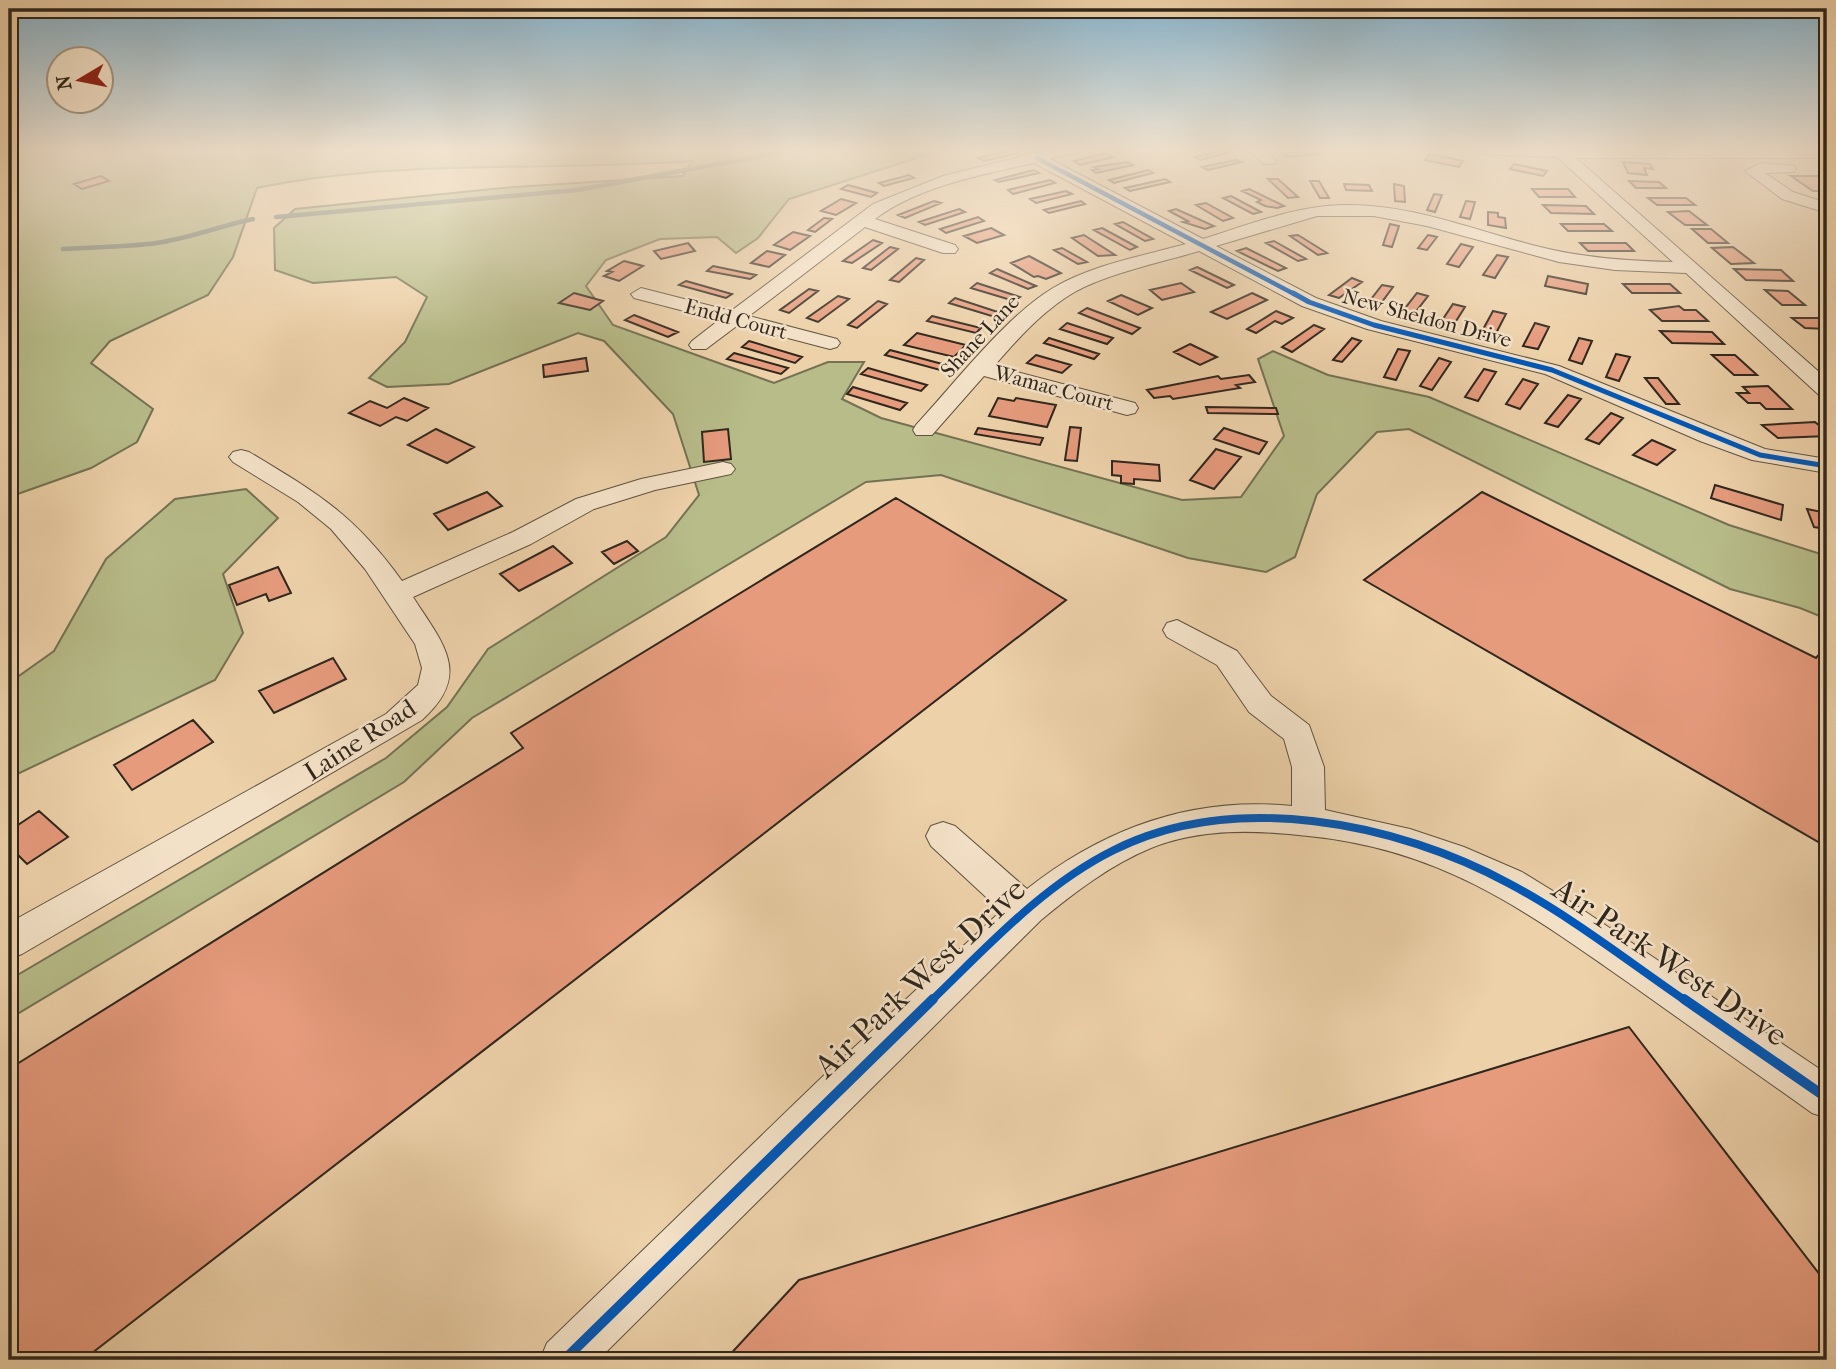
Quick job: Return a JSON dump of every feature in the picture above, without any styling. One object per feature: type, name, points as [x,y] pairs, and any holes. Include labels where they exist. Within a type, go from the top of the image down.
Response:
[{"type":"street","points":[[699,345],[875,213]]},
{"type":"street","name":"New Sheldon Drive","points":[[1139,213],[1281,290],[1343,316],[1541,367],[1731,445],[1790,462],[1827,467]]},
{"type":"street","name":"Shane Lane","points":[[924,430],[1024,320],[1060,292],[1108,272],[1310,213]]},
{"type":"street","name":"Shane Lane","points":[[1392,213],[1416,216],[1566,258],[1628,266],[1689,268]]},
{"type":"street","points":[[1628,213],[1827,390]]},
{"type":"street","points":[[863,221],[948,249]]},
{"type":"street","name":"Endd Court","points":[[641,294],[830,343]]},
{"type":"street","name":"Wamac Court","points":[[981,369],[1127,408]]},
{"type":"street","name":"Laine Road","points":[[9,942],[397,722],[422,702],[436,677],[436,661],[396,594],[367,554],[325,510],[241,457]]},
{"type":"street","points":[[396,594],[522,538],[585,504],[650,484],[723,469]]},
{"type":"street","points":[[1177,629],[1227,658],[1260,704],[1298,733],[1308,767],[1309,822]]},
{"type":"street","name":"Air Park West Drive","points":[[564,1360],[816,1110],[1051,890],[1105,853],[1148,834],[1195,824],[1247,817],[1353,828],[1413,844],[1492,875],[1560,915],[1827,1098]]},
{"type":"street","points":[[943,836],[1027,912]]},
{"type":"green space","points":[[9,213],[248,213],[233,257],[208,295],[110,341],[91,363],[153,409],[137,442],[91,468],[9,497]]},
{"type":"green space","points":[[291,213],[778,213],[758,238],[736,253],[717,237],[660,239],[606,260],[586,286],[613,325],[774,383],[828,362],[864,362],[842,399],[881,418],[1182,500],[1241,497],[1284,436],[1258,359],[1273,351],[1328,375],[1429,397],[1729,525],[1827,556],[1827,619],[1800,608],[1730,589],[1409,429],[1377,432],[1317,494],[1295,557],[1266,572],[1188,558],[941,475],[866,482],[472,718],[404,782],[9,1019],[9,980],[386,758],[447,707],[488,649],[666,537],[699,495],[673,414],[604,341],[578,333],[449,384],[387,387],[369,378],[405,342],[427,297],[396,277],[313,283],[275,270],[274,228]]},
{"type":"green space","points":[[246,489],[278,518],[223,574],[243,633],[215,680],[9,778],[9,683],[54,651],[106,559],[175,499]]},
{"type":"building","points":[[903,213],[917,213],[905,218],[898,215]]},
{"type":"building","points":[[947,213],[962,213],[925,225],[919,222]]},
{"type":"building","points":[[1173,213],[1185,213],[1214,226],[1205,229],[1183,222],[1188,221]]},
{"type":"building","points":[[1209,213],[1224,213],[1233,218],[1223,221]]},
{"type":"building","points":[[1462,213],[1472,213],[1470,219],[1460,217]]},
{"type":"building","points":[[1488,213],[1498,213],[1498,217],[1505,218],[1506,228],[1488,225]]},
{"type":"building","points":[[1669,213],[1691,213],[1707,225],[1685,225]]},
{"type":"building","points":[[978,217],[984,221],[946,233],[940,229]]},
{"type":"building","points":[[824,218],[832,219],[815,232],[808,230]]},
{"type":"building","points":[[1123,222],[1153,239],[1145,241],[1115,224]]},
{"type":"building","points":[[1390,224],[1399,226],[1392,247],[1383,245]]},
{"type":"building","points":[[1561,224],[1604,224],[1612,231],[1568,231]]},
{"type":"building","points":[[991,228],[1004,235],[977,243],[964,236]]},
{"type":"building","points":[[1102,228],[1137,247],[1130,250],[1094,230]]},
{"type":"building","points":[[1692,229],[1711,229],[1728,243],[1708,243]]},
{"type":"building","points":[[793,232],[810,236],[790,250],[774,245]]},
{"type":"building","points":[[1084,235],[1115,255],[1098,256],[1072,238]]},
{"type":"building","points":[[1298,235],[1327,253],[1318,255],[1290,236]]},
{"type":"building","points":[[1428,235],[1437,237],[1427,250],[1418,248]]},
{"type":"building","points":[[873,240],[882,243],[852,263],[843,261]]},
{"type":"building","points":[[1274,241],[1306,259],[1298,261],[1266,243]]},
{"type":"building","points":[[688,243],[695,251],[661,259],[654,251]]},
{"type":"building","points":[[1580,243],[1626,243],[1634,251],[1588,251]]},
{"type":"building","points":[[1461,244],[1473,247],[1459,267],[1447,264]]},
{"type":"building","points":[[890,247],[898,249],[871,270],[863,268]]},
{"type":"building","points":[[1733,247],[1754,263],[1731,264],[1712,248]]},
{"type":"building","points":[[1062,248],[1087,262],[1078,264],[1054,250]]},
{"type":"building","points":[[1246,248],[1286,268],[1278,271],[1237,251]]},
{"type":"building","points":[[767,251],[785,255],[769,267],[751,263]]},
{"type":"building","points":[[1497,255],[1508,257],[1495,278],[1483,275]]},
{"type":"building","points":[[1029,256],[1061,273],[1046,279],[1034,277],[1011,263]]},
{"type":"building","points":[[916,258],[924,260],[899,282],[890,280]]},
{"type":"building","points":[[624,261],[643,266],[619,281],[604,276],[612,272],[607,271]]},
{"type":"building","points":[[713,266],[756,275],[750,279],[707,271]]},
{"type":"building","points":[[1197,267],[1234,285],[1227,288],[1190,270]]},
{"type":"building","points":[[997,269],[1036,286],[1028,289],[990,273]]},
{"type":"building","points":[[1734,269],[1781,270],[1793,281],[1746,280]]},
{"type":"building","points":[[1548,276],[1588,284],[1586,294],[1545,286]]},
{"type":"building","points":[[1352,278],[1362,282],[1339,298],[1329,295]]},
{"type":"building","points":[[686,281],[732,294],[726,298],[679,285]]},
{"type":"building","points":[[977,283],[1020,297],[1014,301],[971,288]]},
{"type":"building","points":[[1181,283],[1194,292],[1162,300],[1150,290]]},
{"type":"building","points":[[1623,284],[1670,284],[1680,293],[1632,293]]},
{"type":"building","points":[[1382,285],[1393,287],[1376,310],[1365,307]]},
{"type":"building","points":[[809,289],[818,291],[789,313],[780,310]]},
{"type":"building","points":[[1765,290],[1788,291],[1805,305],[1782,305]]},
{"type":"building","points":[[574,293],[603,301],[590,310],[559,303]]},
{"type":"building","points":[[1252,293],[1267,300],[1227,319],[1211,312]]},
{"type":"building","points":[[1417,293],[1428,296],[1410,319],[1399,316]]},
{"type":"building","points":[[1121,295],[1152,308],[1138,315],[1108,301]]},
{"type":"building","points":[[838,296],[849,299],[818,322],[807,318]]},
{"type":"building","points":[[955,298],[1001,313],[995,317],[949,303]]},
{"type":"building","points":[[878,301],[887,304],[857,328],[848,325]]},
{"type":"building","points":[[1453,304],[1465,307],[1451,329],[1439,325]]},
{"type":"building","points":[[1679,306],[1684,310],[1696,310],[1708,321],[1662,321],[1650,310]]},
{"type":"building","points":[[1087,308],[1140,328],[1132,334],[1079,313]]},
{"type":"building","points":[[1276,311],[1293,318],[1282,324],[1275,321],[1256,333],[1247,329]]},
{"type":"building","points":[[1493,311],[1506,314],[1493,339],[1480,335]]},
{"type":"building","points":[[634,315],[678,332],[668,337],[625,320]]},
{"type":"building","points":[[932,316],[981,328],[976,333],[927,321]]},
{"type":"building","points":[[1792,318],[1827,318],[1827,329],[1805,328]]},
{"type":"building","points":[[1067,323],[1113,338],[1107,344],[1060,329]]},
{"type":"building","points":[[1535,323],[1549,327],[1538,349],[1523,346]]},
{"type":"building","points":[[1314,325],[1324,329],[1292,352],[1282,347]]},
{"type":"building","points":[[1660,331],[1712,332],[1724,344],[1672,343]]},
{"type":"building","points":[[917,333],[966,345],[954,357],[904,345]]},
{"type":"building","points":[[1049,338],[1099,354],[1094,359],[1044,343]]},
{"type":"building","points":[[1352,338],[1361,341],[1342,362],[1333,360]]},
{"type":"building","points":[[1579,338],[1592,341],[1582,364],[1569,360]]},
{"type":"building","points":[[749,341],[802,357],[795,363],[742,347]]},
{"type":"building","points":[[1190,344],[1217,357],[1200,365],[1174,352]]},
{"type":"building","points":[[1398,349],[1410,351],[1396,380],[1384,377]]},
{"type":"building","points":[[890,350],[946,365],[940,370],[885,355]]},
{"type":"building","points":[[734,353],[788,368],[781,374],[727,359]]},
{"type":"building","points":[[1616,354],[1630,357],[1619,381],[1606,377]]},
{"type":"building","points":[[1036,355],[1071,365],[1062,373],[1027,363]]},
{"type":"building","points":[[1712,355],[1735,355],[1757,375],[1734,375]]},
{"type":"building","points":[[586,358],[588,371],[544,377],[543,365]]},
{"type":"building","points":[[1439,358],[1451,362],[1432,390],[1420,386]]},
{"type":"building","points":[[868,368],[927,385],[921,391],[861,374]]},
{"type":"building","points":[[1484,369],[1496,372],[1478,401],[1465,397]]},
{"type":"building","points":[[1249,375],[1255,382],[1236,385],[1240,388],[1173,399],[1170,396],[1154,398],[1147,390],[1218,376],[1221,379]]},
{"type":"building","points":[[1645,378],[1658,378],[1679,404],[1666,404]]},
{"type":"building","points":[[1523,379],[1538,384],[1520,409],[1506,404]]},
{"type":"building","points":[[1768,386],[1792,409],[1766,409],[1760,403],[1748,403],[1737,393],[1749,393],[1743,387]]},
{"type":"building","points":[[853,387],[907,403],[900,410],[847,394]]},
{"type":"building","points":[[1568,395],[1581,399],[1558,427],[1545,423]]},
{"type":"building","points":[[404,398],[428,408],[407,421],[396,417],[380,426],[349,413],[370,401],[387,408]]},
{"type":"building","points":[[998,398],[1014,401],[1016,398],[1056,405],[1047,427],[989,416]]},
{"type":"building","points":[[1206,407],[1276,408],[1278,414],[1208,413]]},
{"type":"building","points":[[1611,413],[1623,418],[1599,444],[1586,439]]},
{"type":"building","points":[[1815,422],[1827,432],[1827,436],[1778,438],[1762,425]]},
{"type":"building","points":[[1070,427],[1081,428],[1077,461],[1065,460]]},
{"type":"building","points":[[978,428],[1043,438],[1040,445],[975,434]]},
{"type":"building","points":[[1224,428],[1267,442],[1259,454],[1214,439]]},
{"type":"building","points":[[436,429],[474,447],[447,463],[408,445]]},
{"type":"building","points":[[728,429],[731,459],[704,462],[702,432]]},
{"type":"building","points":[[1652,440],[1675,450],[1657,465],[1633,455]]},
{"type":"building","points":[[1216,449],[1241,457],[1214,489],[1190,480]]},
{"type":"building","points":[[1112,461],[1159,465],[1160,481],[1134,479],[1134,484],[1121,483],[1121,476],[1112,475]]},
{"type":"building","points":[[1715,485],[1783,505],[1781,520],[1711,498]]},
{"type":"building","points":[[487,492],[502,506],[448,530],[434,514]]},
{"type":"building","points":[[1482,492],[1816,658],[1827,645],[1827,847],[1364,580]]},
{"type":"building","points":[[896,498],[1066,600],[83,1360],[9,1360],[9,1069],[523,748],[511,733]]},
{"type":"building","points":[[1807,509],[1827,513],[1827,529],[1814,527]]},
{"type":"building","points":[[627,541],[638,551],[614,564],[602,552]]},
{"type":"building","points":[[553,546],[572,563],[519,591],[500,574]]},
{"type":"building","points":[[278,567],[291,593],[269,601],[266,594],[237,605],[229,585]]},
{"type":"building","points":[[333,658],[346,679],[274,713],[259,691]]},
{"type":"building","points":[[193,720],[213,742],[132,790],[114,765]]},
{"type":"building","points":[[39,811],[68,837],[27,864],[9,846],[9,831]]},
{"type":"building","points":[[1629,1027],[1827,1284],[1827,1360],[725,1360],[799,1280]]},
{"type":"waterway","points":[[276,217],[322,213]]},
{"type":"waterway","points":[[63,249],[157,243],[253,219]]},
{"type":"cycle path","points":[[1141,213],[1309,302],[1374,325],[1552,370],[1760,455],[1827,466]]},
{"type":"cycle path","points":[[564,1360],[834,1094],[1027,911],[1082,868],[1112,851],[1144,836],[1185,824],[1229,818],[1320,822],[1365,831],[1452,857],[1491,874],[1562,915],[1827,1098]]}]
